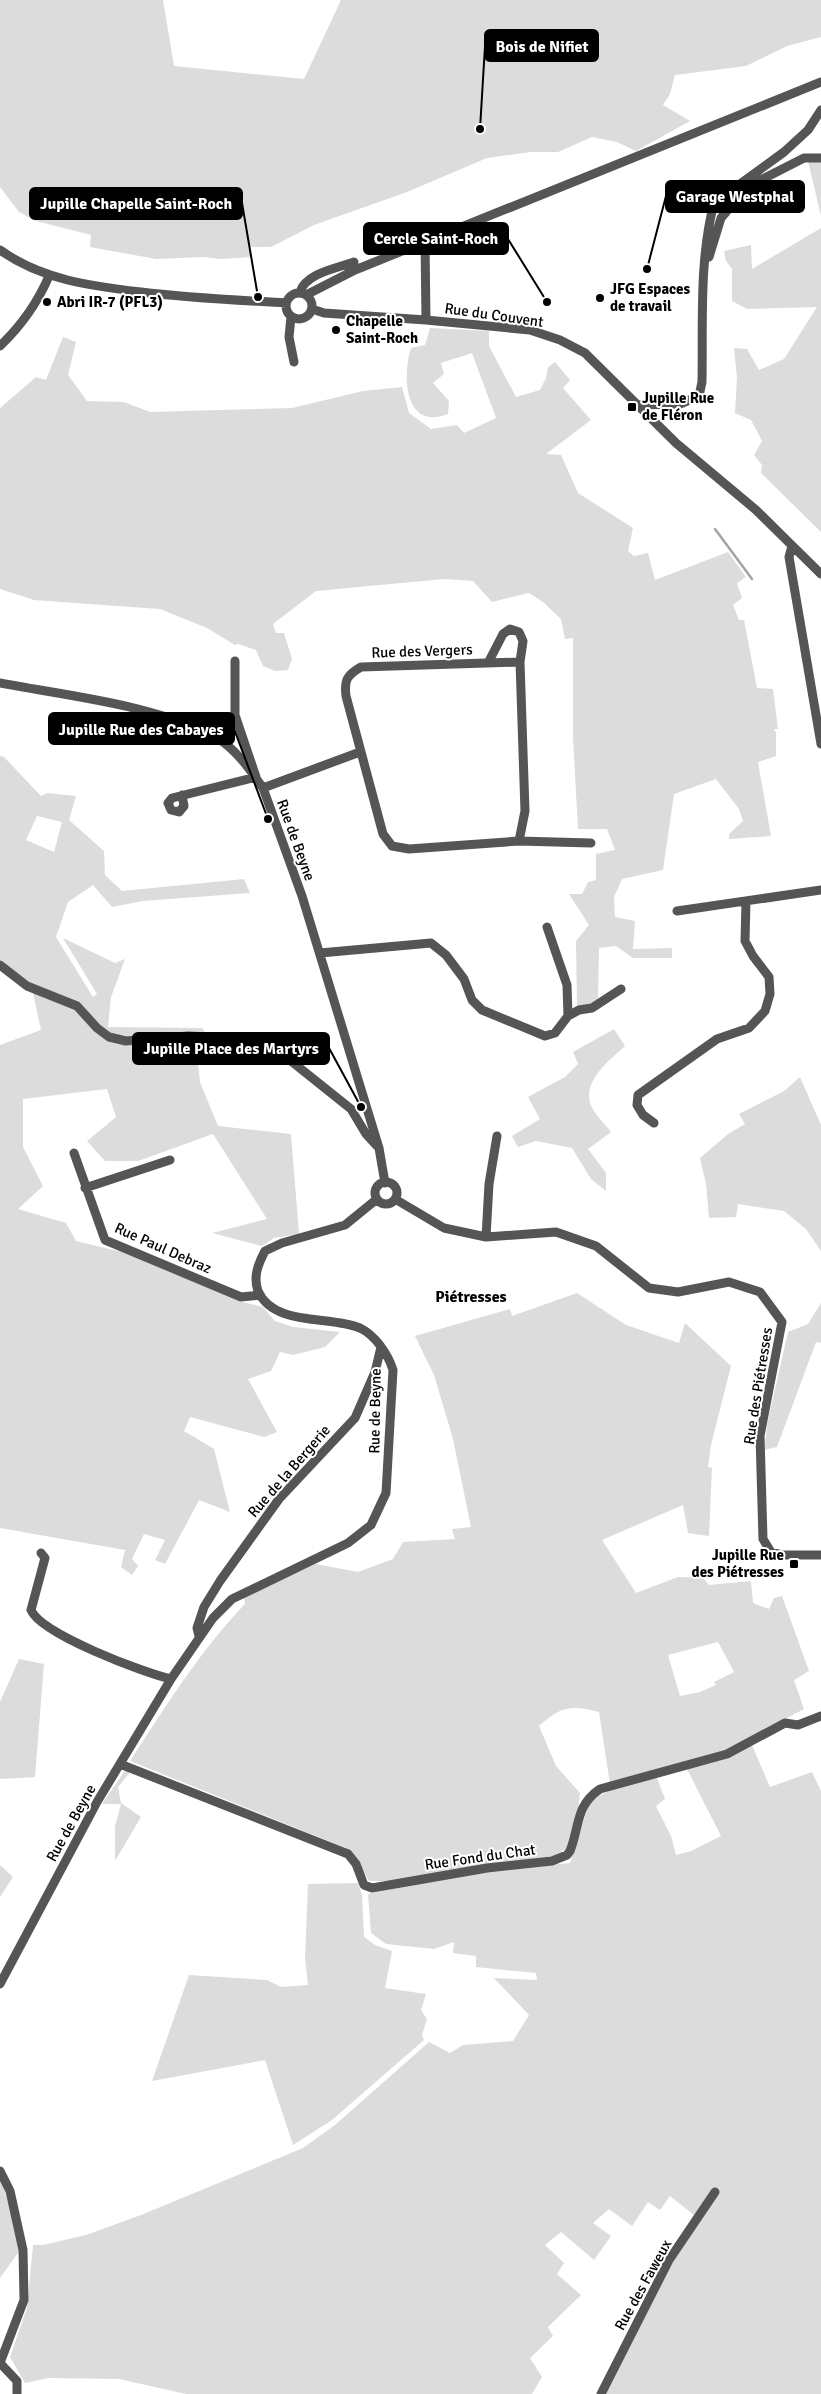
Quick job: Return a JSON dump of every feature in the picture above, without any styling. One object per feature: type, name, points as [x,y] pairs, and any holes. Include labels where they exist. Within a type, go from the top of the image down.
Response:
[{"type":"street","points":[[303,293],[312,303],[312,309],[307,316],[300,319],[292,317],[286,311],[286,303],[292,294],[303,293],[355,270],[821,82]]},
{"type":"street","points":[[636,405],[680,404],[699,396],[702,382],[704,275],[707,237],[714,203],[784,152],[808,130],[821,110]]},
{"type":"street","points":[[704,275],[721,218],[747,187],[804,158],[821,158]]},
{"type":"street","points":[[425,242],[426,320]]},
{"type":"street","points":[[0,250],[12,259],[49,276],[93,287],[233,301],[286,303]]},
{"type":"street","points":[[303,293],[305,283],[317,275],[354,262]]},
{"type":"street","points":[[0,346],[26,319],[37,303],[49,276]]},
{"type":"street","name":"Rue du Couvent","points":[[312,309],[324,313],[530,330],[560,340],[585,353],[676,443],[756,510],[821,574]]},
{"type":"street","points":[[292,317],[288,337],[294,362]]},
{"type":"street","points":[[792,546],[789,556],[821,744]]},
{"type":"street","name":"Rue des Vergers","points":[[488,663],[503,634],[510,629],[519,632],[523,641],[520,662],[525,811],[520,841]]},
{"type":"street","points":[[182,795],[256,777],[234,715],[234,661]]},
{"type":"street","name":"Rue des Vergers","points":[[520,662],[361,667],[350,673],[344,683],[346,696],[383,834],[392,846],[409,849],[520,841],[591,843]]},
{"type":"street","name":"Rue de Beyne","points":[[0,683],[160,714],[218,739],[256,777],[263,788],[320,953],[379,1148],[385,1183]]},
{"type":"street","points":[[263,788],[360,752]]},
{"type":"street","points":[[678,911],[821,890]]},
{"type":"street","points":[[654,1123],[643,1115],[637,1105],[638,1095],[717,1039],[749,1028],[765,1011],[770,994],[769,977],[753,956],[745,941],[746,901]]},
{"type":"street","points":[[547,928],[567,985],[568,1016]]},
{"type":"street","points":[[320,953],[431,943],[446,955],[464,979],[472,1000],[482,1010],[545,1036],[555,1033],[568,1016],[579,1010],[592,1008],[621,989]]},
{"type":"street","points":[[0,965],[27,986],[77,1006],[97,1028],[109,1037],[126,1041],[188,1036],[232,1038],[291,1061],[351,1109],[366,1134],[379,1148]]},
{"type":"street","points":[[486,1237],[489,1184],[497,1136]]},
{"type":"street","name":"Rue Paul Debraz","points":[[74,1153],[105,1240],[242,1297],[260,1295]]},
{"type":"street","points":[[85,1188],[118,1179],[170,1160]]},
{"type":"street","points":[[388,1182],[396,1187],[397,1197],[390,1203],[380,1202],[375,1194],[379,1185],[385,1183],[388,1182]]},
{"type":"street","points":[[260,1295],[255,1283],[256,1274],[266,1251],[282,1243],[345,1225],[377,1199]]},
{"type":"street","name":"Rue des Piétresses","points":[[395,1199],[444,1228],[486,1237],[556,1232],[596,1246],[649,1288],[678,1292],[729,1282],[760,1292],[782,1322],[760,1436],[763,1538],[771,1552],[783,1555],[821,1555]]},
{"type":"street","name":"Rue de Beyne","points":[[0,1984],[97,1802],[199,1636],[232,1599],[348,1543],[371,1525],[386,1493],[393,1370],[388,1357],[381,1347],[360,1328],[289,1315],[266,1304],[260,1295]]},
{"type":"street","name":"Rue de la Bergerie","points":[[199,1636],[197,1628],[204,1607],[220,1581],[279,1499],[355,1418],[375,1372],[381,1347]]},
{"type":"street","points":[[41,1552],[44,1558],[43,1568],[31,1610],[34,1618],[46,1627],[128,1666],[171,1679]]},
{"type":"street","name":"Rue Fond du Chat","points":[[120,1764],[348,1854],[356,1864],[364,1885],[372,1888],[487,1868],[552,1861],[570,1851],[578,1816],[589,1796],[600,1789],[727,1754],[785,1723],[798,1725],[821,1716]]},
{"type":"street","points":[[0,2171],[10,2191],[23,2250],[24,2300],[0,2363],[17,2381],[17,2394]]},
{"type":"street","name":"Rue des Faweux","points":[[601,2394],[670,2260],[715,2192]]},
{"type":"shaded area","points":[[0,0],[163,0],[174,66],[304,79],[341,0],[821,0],[821,37],[787,46],[746,66],[675,75],[670,94],[663,105],[690,121],[636,151],[617,142],[592,137],[558,152],[531,152],[487,158],[407,192],[314,225],[271,247],[250,247],[252,257],[156,259],[90,247],[91,235],[36,221],[19,212],[0,187]]},
{"type":"shaded area","points":[[821,160],[821,216],[808,161]]},
{"type":"shaded area","points":[[821,228],[821,532],[761,473],[762,465],[754,455],[762,441],[751,420],[735,413],[737,377],[734,348],[747,349],[759,370],[784,359],[817,307],[747,309],[732,301],[732,269],[726,261],[724,251],[751,245],[752,269]]},
{"type":"shaded area","points":[[430,328],[489,331],[489,346],[516,397],[540,390],[546,378],[548,367],[555,362],[570,380],[563,388],[591,420],[546,454],[561,455],[578,493],[633,528],[628,551],[634,556],[648,553],[655,580],[728,552],[746,577],[737,583],[742,598],[733,605],[739,620],[744,620],[757,688],[773,689],[778,729],[774,729],[776,733],[776,756],[758,762],[771,836],[729,839],[729,834],[743,821],[739,809],[716,779],[674,794],[663,870],[622,879],[614,897],[615,917],[635,921],[633,949],[672,948],[672,958],[633,958],[616,946],[599,948],[598,1002],[593,1007],[577,1006],[576,941],[589,925],[569,894],[582,894],[588,882],[596,880],[596,854],[615,850],[607,829],[578,829],[573,738],[573,638],[565,639],[561,619],[543,602],[529,593],[492,602],[473,581],[444,579],[316,591],[273,624],[276,633],[284,633],[292,659],[288,670],[275,671],[263,666],[256,650],[238,644],[235,645],[207,628],[160,609],[34,600],[0,589],[0,408],[36,377],[46,380],[63,337],[76,342],[68,375],[87,401],[124,402],[150,412],[292,408],[363,391],[402,387],[409,413],[431,429],[457,425],[464,433],[496,418],[472,353],[441,363],[444,374],[433,383],[449,401],[448,414],[433,417],[422,415],[415,408],[407,386],[408,360],[411,348],[425,345]]},
{"type":"shaded area","points":[[0,756],[4,757],[41,796],[47,793],[76,796],[69,820],[104,851],[105,875],[122,891],[244,879],[250,893],[143,901],[112,907],[93,885],[68,902],[56,937],[93,997],[97,994],[63,938],[115,963],[125,959],[111,997],[108,1027],[202,1028],[217,1049],[197,1053],[200,1082],[218,1126],[291,1134],[299,1234],[274,1238],[262,1246],[212,1233],[267,1219],[213,1134],[138,1161],[105,1161],[87,1141],[116,1117],[107,1089],[23,1099],[23,1147],[43,1186],[18,1209],[66,1223],[76,1241],[126,1253],[238,1301],[263,1307],[275,1321],[293,1327],[340,1332],[325,1347],[293,1355],[280,1352],[271,1371],[248,1379],[277,1432],[264,1437],[190,1417],[184,1431],[214,1449],[230,1512],[199,1500],[165,1564],[155,1560],[165,1540],[144,1534],[132,1559],[138,1566],[132,1575],[121,1567],[125,1550],[0,1528],[0,1045],[41,1030],[31,984],[0,960]],"holes":[[[37,816],[62,822],[54,852],[26,840]]]},
{"type":"shaded area","points":[[614,1029],[625,1046],[594,1078],[589,1094],[590,1103],[594,1111],[611,1132],[588,1149],[606,1173],[606,1191],[591,1179],[572,1148],[536,1141],[518,1147],[512,1136],[540,1119],[528,1097],[565,1077],[578,1064],[573,1052]]},
{"type":"shaded area","points":[[800,1077],[821,1125],[821,1251],[806,1229],[784,1211],[738,1204],[736,1217],[709,1218],[706,1184],[700,1158],[728,1134],[745,1124],[739,1114],[784,1091]]},
{"type":"shaded area","points":[[577,1293],[626,1325],[679,1343],[685,1323],[731,1366],[711,1445],[708,1467],[712,1468],[709,1536],[688,1533],[683,1505],[602,1540],[636,1593],[678,1577],[703,1578],[709,1585],[751,1581],[753,1603],[769,1609],[774,1598],[782,1596],[809,1671],[794,1680],[804,1709],[727,1750],[610,1784],[599,1712],[581,1708],[560,1711],[539,1726],[556,1766],[580,1793],[578,1811],[566,1849],[553,1856],[396,1881],[369,1881],[357,1860],[346,1848],[130,1761],[198,1660],[245,1604],[244,1596],[316,1564],[358,1572],[393,1559],[403,1542],[455,1539],[452,1529],[471,1527],[453,1439],[434,1375],[415,1336],[510,1309],[512,1316]],"holes":[[[718,1642],[734,1672],[714,1682],[716,1685],[700,1692],[680,1696],[668,1655]]]},
{"type":"shaded area","points":[[821,1303],[821,1343],[816,1342],[777,1447],[764,1450],[768,1420],[788,1332],[808,1324]]},
{"type":"shaded area","points":[[19,1659],[44,1664],[35,1777],[0,1779],[0,1702]]},
{"type":"shaded area","points":[[752,1745],[770,1787],[812,1772],[821,1791],[821,2394],[604,2394],[657,2287],[700,2220],[670,2196],[660,2210],[648,2202],[632,2226],[609,2209],[593,2223],[611,2236],[594,2260],[561,2232],[545,2245],[564,2263],[557,2274],[581,2295],[548,2327],[553,2336],[530,2358],[542,2377],[532,2394],[186,2394],[119,2379],[49,2378],[25,2383],[10,2357],[27,2308],[33,2245],[43,2245],[86,2235],[141,2215],[303,2148],[335,2125],[429,2042],[450,2053],[463,2045],[513,2041],[529,2015],[494,1978],[537,1980],[536,1973],[476,1967],[476,1956],[453,1953],[454,1942],[434,1949],[386,1944],[371,1933],[368,1894],[485,1871],[570,1863],[587,1810],[593,1799],[614,1788],[657,1778],[665,1799],[656,1806],[671,1836],[676,1855],[691,1851],[721,1836],[686,1767]]},
{"type":"shaded area","points":[[126,1769],[131,1771],[118,1787],[121,1803],[141,1817],[115,1861],[115,1826],[121,1804],[102,1804]]},
{"type":"shaded area","points":[[0,1865],[13,1877],[0,1897]]},
{"type":"shaded area","points":[[358,1883],[362,1895],[364,1937],[375,1945],[392,1951],[385,1988],[426,1994],[421,2010],[427,2019],[422,2035],[424,2040],[332,2120],[293,2145],[265,2060],[152,2081],[189,1975],[267,1980],[281,1987],[308,1985],[305,1958],[308,1884]]},
{"type":"shaded area","points":[[0,2178],[23,2246],[0,2278]]},
{"type":"waterway","points":[[715,529],[752,579]]},
{"type":"place","name":"Bois de Nifiet","points":[[480,129]]},
{"type":"place","name":"Garage Westphal","points":[[647,269]]},
{"type":"place","name":"Jupille Chapelle Saint-Roch","points":[[258,297]]},
{"type":"place","name":"JFG Espaces de travail","points":[[600,298]]},
{"type":"place","name":"Abri IR-7 (PFL3)","points":[[47,302]]},
{"type":"place","name":"Cercle Saint-Roch","points":[[547,302]]},
{"type":"place","name":"Chapelle Saint-Roch","points":[[336,330]]},
{"type":"place","name":"Jupille Rue de Fléron","points":[[632,407]]},
{"type":"place","name":"Jupille Rue des Cabayes","points":[[268,819]]},
{"type":"place","name":"Jupille Place des Martyrs","points":[[361,1107]]},
{"type":"place","name":"Jupille Rue des Piétresses","points":[[794,1564]]},
{"type":"district","name":"Piétresses","points":[[471,1297]]}]
